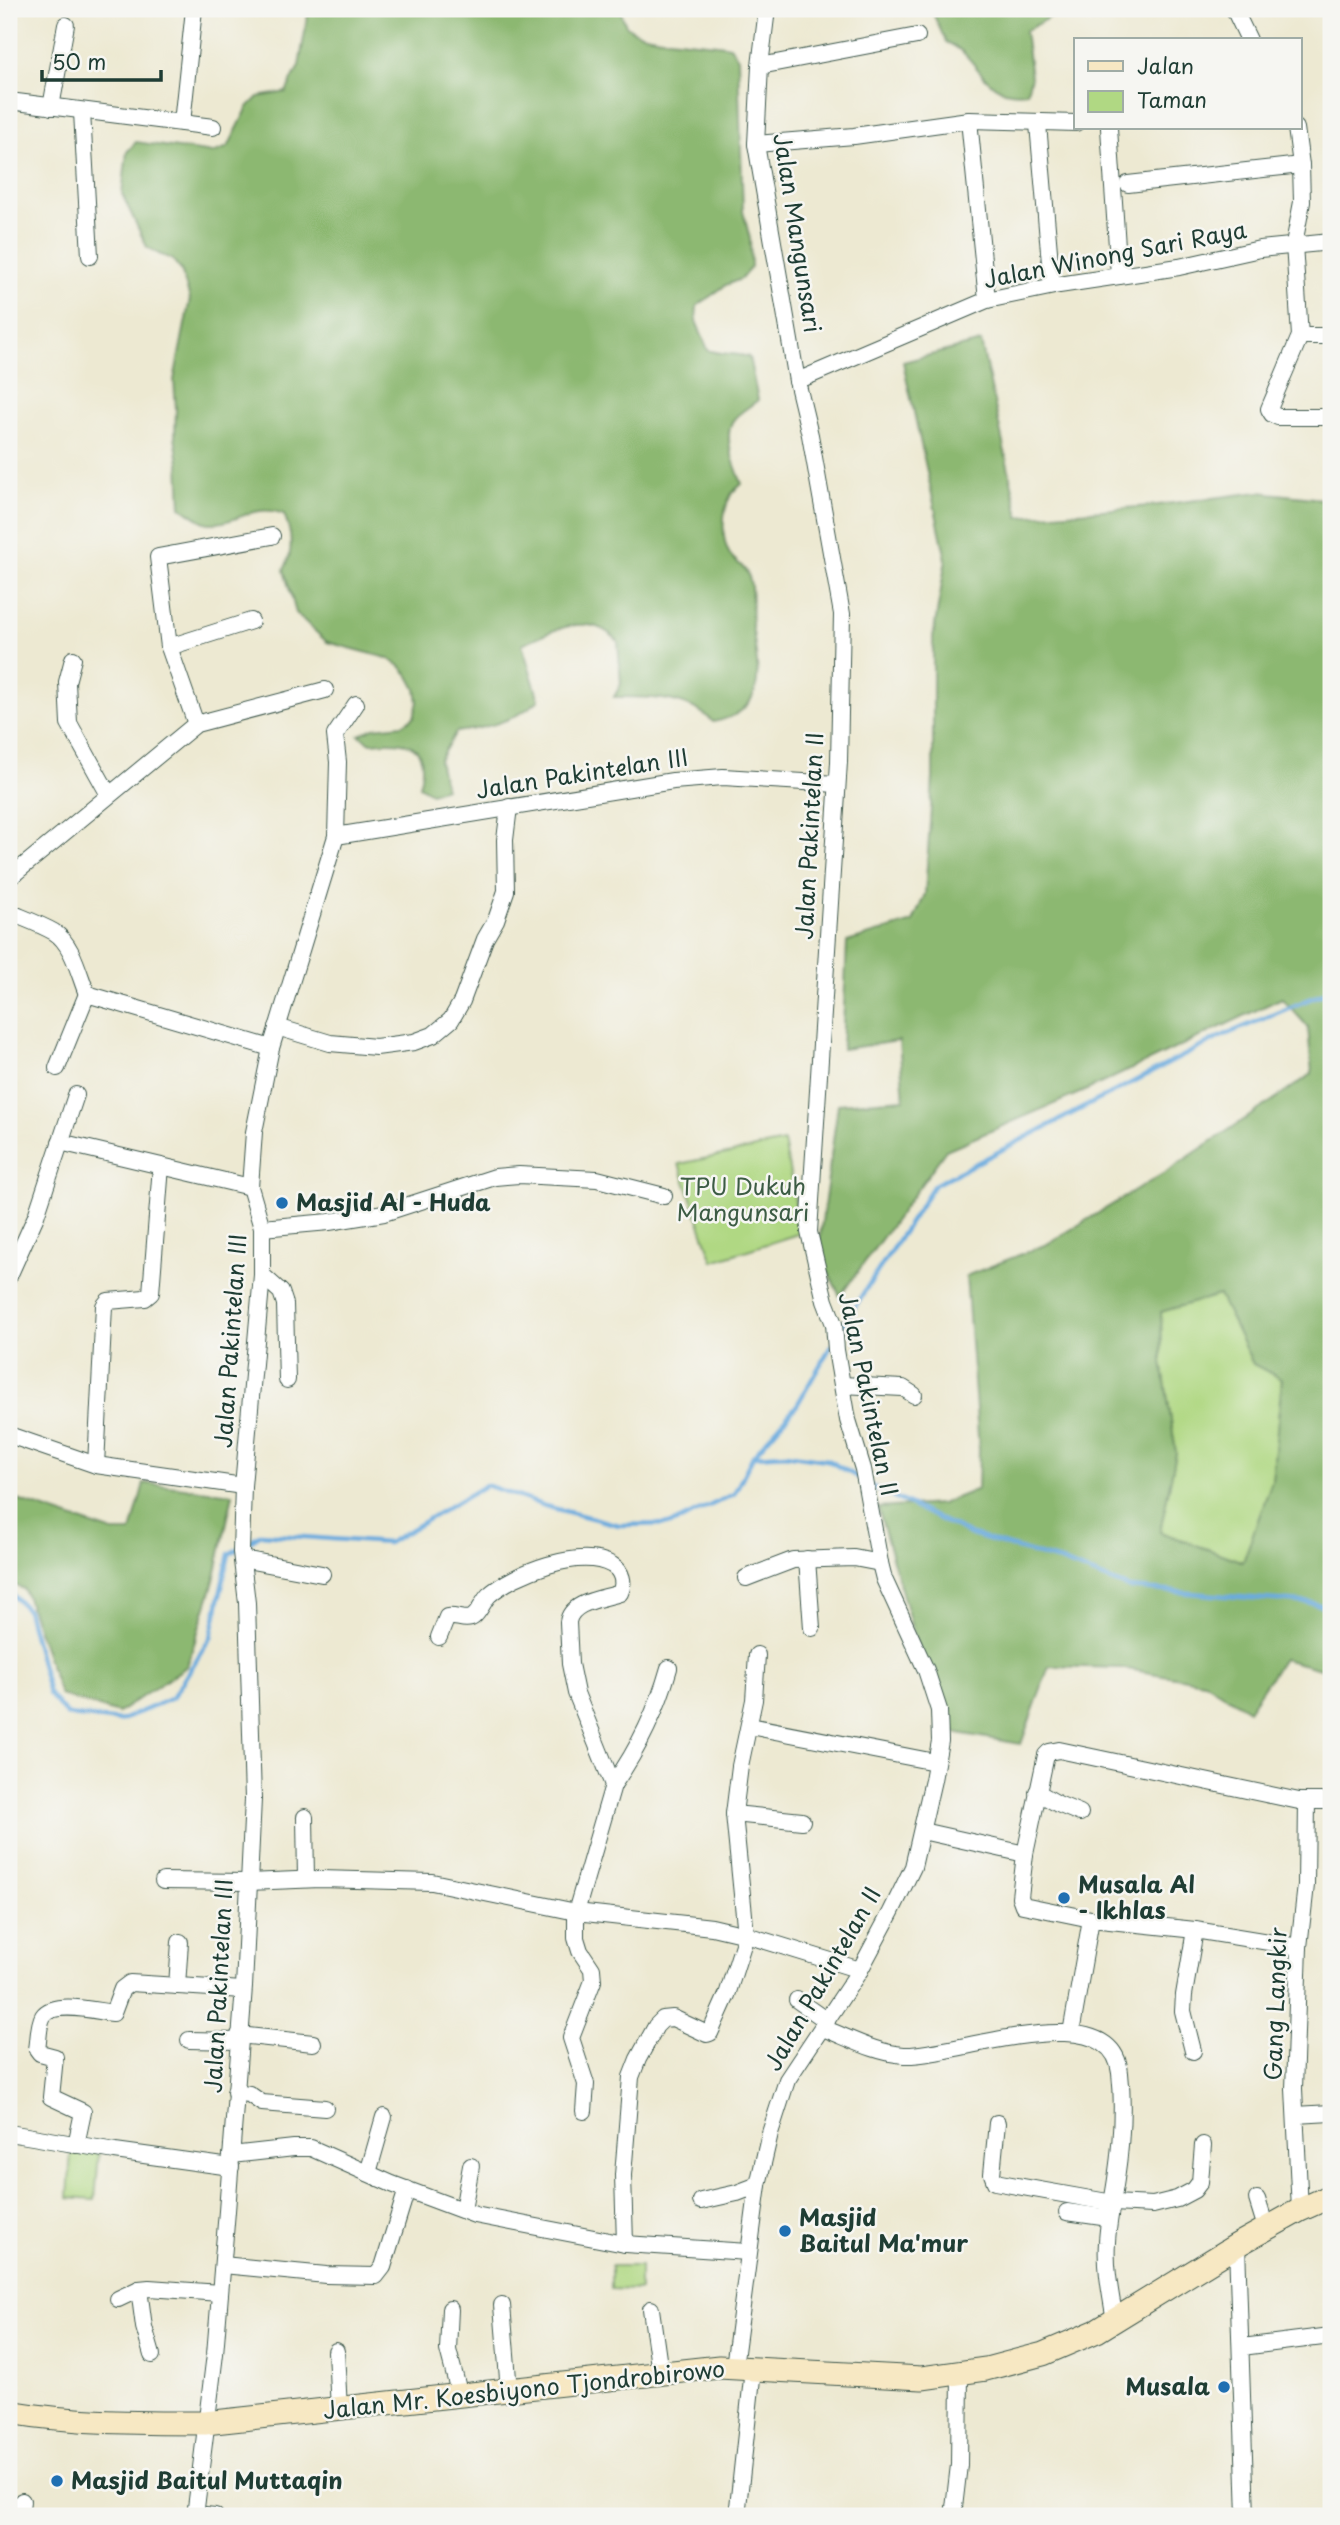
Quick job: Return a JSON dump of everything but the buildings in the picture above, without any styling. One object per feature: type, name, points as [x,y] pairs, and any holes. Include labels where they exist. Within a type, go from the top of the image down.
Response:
[{"type":"main road","name":"Jalan Mr. Koesbiyono Tjondrobirowo","points":[[9,2412],[58,2419],[205,2423],[660,2373],[743,2368],[911,2378],[986,2370],[1042,2354],[1097,2331],[1266,2228],[1331,2196]]},
{"type":"street","points":[[182,123],[194,9]]},
{"type":"street","name":"Jalan Mangunsari","points":[[766,9],[756,144],[797,381]]},
{"type":"street","points":[[1234,9],[1248,38]]},
{"type":"street","points":[[51,107],[66,25]]},
{"type":"street","points":[[760,66],[917,36]]},
{"type":"street","points":[[9,101],[213,127]]},
{"type":"street","points":[[82,112],[90,256]]},
{"type":"street","points":[[756,144],[854,136],[969,120],[1074,123]]},
{"type":"street","points":[[969,120],[987,300]]},
{"type":"street","points":[[1038,124],[1052,286]]},
{"type":"street","points":[[1109,130],[1119,276]]},
{"type":"street","points":[[1296,130],[1302,202],[1294,244],[1300,336],[1269,409],[1279,417],[1331,417]]},
{"type":"street","points":[[1128,184],[1301,165]]},
{"type":"street","name":"Jalan Winong Sari Raya","points":[[797,381],[987,300],[1052,286],[1179,267],[1294,244],[1331,242]]},
{"type":"street","points":[[1300,336],[1331,336]]},
{"type":"street","name":"Jalan Pakintelan II","points":[[743,2368],[748,2252],[758,2185],[770,2133],[787,2080],[860,1970],[913,1867],[940,1741],[939,1710],[926,1670],[890,1593],[880,1563],[863,1469],[848,1420],[834,1324],[825,1301],[809,1232],[837,784],[842,614],[810,435],[797,381]]},
{"type":"street","points":[[196,724],[169,647],[158,557],[272,536]]},
{"type":"street","points":[[169,647],[251,621]]},
{"type":"street","points":[[73,659],[67,682],[69,723],[109,795]]},
{"type":"street","points":[[9,878],[196,724],[325,690]]},
{"type":"street","name":"Jalan Pakintelan III","points":[[195,2515],[223,2265],[243,1990],[253,1799],[251,1685],[241,1525],[262,1275],[262,1228],[250,1187],[254,1132],[271,1048],[336,836],[338,762],[335,735],[355,704]]},
{"type":"street","name":"Jalan Pakintelan III","points":[[336,836],[673,781],[723,777],[837,784]]},
{"type":"street","points":[[277,1027],[331,1043],[376,1047],[414,1042],[433,1035],[451,1020],[462,1001],[506,891],[505,840],[509,807]]},
{"type":"street","points":[[9,912],[55,933],[63,940],[87,994],[57,1068]]},
{"type":"street","points":[[87,994],[271,1048]]},
{"type":"street","points":[[9,1276],[36,1216],[76,1095]]},
{"type":"street","points":[[60,1142],[250,1187]]},
{"type":"street","points":[[96,1465],[104,1306],[108,1301],[145,1298],[151,1293],[161,1166]]},
{"type":"street","points":[[262,1228],[329,1222],[383,1213],[495,1177],[519,1175],[597,1179],[664,1196]]},
{"type":"street","points":[[262,1275],[281,1292],[285,1304],[287,1380]]},
{"type":"street","points":[[842,1385],[903,1388],[914,1395]]},
{"type":"street","points":[[9,1435],[96,1465],[243,1486]]},
{"type":"street","points":[[241,1555],[322,1574]]},
{"type":"street","points":[[746,1578],[784,1562],[807,1559],[855,1558],[880,1563]]},
{"type":"street","points":[[807,1559],[812,1628]]},
{"type":"street","points":[[439,1637],[447,1617],[472,1618],[488,1597],[509,1581],[531,1570],[582,1560],[614,1566],[620,1572],[623,1583],[620,1593],[578,1607],[571,1612],[568,1622],[570,1664],[576,1693],[613,1785]]},
{"type":"street","points":[[625,2244],[623,2175],[631,2077],[638,2059],[650,2035],[663,2019],[673,2018],[708,2034],[727,1995],[746,1935],[734,1814],[740,1766],[750,1726],[757,1655]]},
{"type":"street","points":[[584,2111],[586,2084],[570,2038],[593,1981],[592,1969],[580,1951],[576,1938],[576,1912],[613,1785],[650,1724],[669,1668]]},
{"type":"street","points":[[750,1726],[935,1762]]},
{"type":"street","points":[[1299,1947],[1195,1930],[1091,1919],[1023,1905],[1020,1897],[1025,1854],[1037,1792],[1046,1755],[1059,1751],[1307,1801],[1331,1801]]},
{"type":"street","points":[[1037,1792],[1080,1813]]},
{"type":"street","name":"Gang Langkir","points":[[1300,2210],[1296,2116],[1299,1947],[1306,1885],[1307,1801]]},
{"type":"street","points":[[734,1814],[802,1821]]},
{"type":"street","points":[[306,1817],[306,1879]]},
{"type":"street","points":[[922,1831],[1025,1854]]},
{"type":"street","points":[[163,1881],[248,1882],[306,1879],[432,1882],[576,1912],[712,1927],[860,1970]]},
{"type":"street","points":[[1071,2033],[1091,1919]]},
{"type":"street","points":[[1193,2051],[1183,2003],[1195,1930]]},
{"type":"street","points":[[177,1986],[180,1942]]},
{"type":"street","points":[[76,2145],[83,2112],[50,2095],[55,2060],[54,2056],[40,2053],[37,2049],[41,2019],[51,2010],[65,2007],[113,2013],[122,1989],[130,1983],[243,1990]]},
{"type":"street","points":[[797,2000],[825,2024],[884,2052],[906,2055],[1013,2037],[1071,2033],[1099,2040],[1113,2052],[1120,2070],[1121,2119],[1107,2263],[1115,2321]]},
{"type":"street","points":[[189,2040],[239,2038],[313,2043]]},
{"type":"street","points":[[235,2092],[249,2094],[262,2103],[326,2108]]},
{"type":"street","points":[[1296,2116],[1331,2113]]},
{"type":"street","points":[[368,2173],[384,2117]]},
{"type":"street","points":[[997,2123],[992,2174],[995,2182],[1111,2211]]},
{"type":"street","points":[[9,2133],[76,2145],[231,2161],[294,2148],[311,2148],[475,2215],[625,2244],[748,2252]]},
{"type":"street","points":[[1067,2212],[1111,2211],[1153,2205],[1189,2194],[1200,2182],[1203,2145]]},
{"type":"street","points":[[463,2210],[471,2166]]},
{"type":"street","points":[[701,2202],[758,2185]]},
{"type":"street","points":[[223,2265],[326,2275],[376,2276],[383,2267],[407,2189]]},
{"type":"street","points":[[1258,2199],[1266,2228]]},
{"type":"street","points":[[1237,2245],[1246,2516]]},
{"type":"street","points":[[118,2299],[139,2289],[220,2294]]},
{"type":"street","points":[[139,2289],[144,2327],[152,2355]]},
{"type":"street","points":[[502,2305],[509,2390]]},
{"type":"street","points":[[450,2309],[448,2350],[460,2396]]},
{"type":"street","points":[[651,2309],[660,2373]]},
{"type":"street","points":[[1242,2347],[1331,2336]]},
{"type":"street","points":[[335,2351],[339,2410]]},
{"type":"street","points":[[737,2516],[743,2368]]},
{"type":"street","points":[[953,2516],[959,2465],[960,2374]]},
{"type":"street","points":[[195,2515],[215,2516]]},
{"type":"green space","points":[[309,9],[620,9],[626,25],[633,30],[658,37],[730,46],[738,58],[743,211],[750,239],[751,267],[741,279],[726,285],[697,306],[696,321],[708,350],[749,357],[758,400],[734,419],[729,437],[731,454],[742,484],[728,501],[724,524],[725,540],[729,553],[745,570],[750,582],[757,672],[752,698],[744,708],[731,716],[713,722],[703,713],[680,703],[654,698],[614,697],[621,684],[618,641],[595,626],[559,629],[522,644],[539,700],[500,722],[456,732],[439,760],[445,788],[431,793],[419,786],[422,761],[419,752],[413,747],[395,742],[371,743],[359,735],[373,728],[402,725],[414,717],[418,702],[416,689],[400,666],[387,658],[327,642],[296,613],[284,570],[291,542],[284,514],[273,511],[254,512],[228,521],[209,523],[181,507],[174,380],[190,299],[181,270],[172,259],[147,247],[122,194],[127,152],[136,142],[213,153],[228,147],[248,107],[258,97],[286,92],[299,66]]},
{"type":"green space","points":[[931,9],[1064,9],[1025,31],[1031,77],[1027,92],[1011,92],[990,83],[967,56],[946,42]]},
{"type":"green space","points":[[981,342],[1019,517],[1150,506],[1259,492],[1331,500],[1331,1672],[1283,1659],[1248,1710],[1204,1682],[1121,1668],[1049,1666],[1021,1744],[941,1730],[878,1508],[941,1504],[978,1489],[979,1449],[966,1276],[1047,1244],[1166,1172],[1312,1074],[1308,1027],[1282,998],[1089,1089],[946,1150],[840,1296],[818,1251],[838,1104],[904,1099],[899,1041],[842,1049],[847,942],[913,922],[925,894],[933,778],[933,637],[946,559],[903,362]],"holes":[[[1219,1295],[1253,1364],[1282,1379],[1272,1481],[1243,1562],[1160,1532],[1176,1453],[1162,1362],[1161,1312]]]},
{"type":"green space","name":"TPU Dukuh Mangunsari","points":[[784,1142],[801,1233],[713,1261],[679,1164]]},
{"type":"green space","points":[[1219,1294],[1253,1364],[1282,1378],[1272,1481],[1243,1562],[1160,1532],[1176,1453],[1162,1362],[1161,1312]]},
{"type":"green space","points":[[144,1483],[233,1494],[214,1581],[187,1666],[118,1713],[60,1695],[24,1589],[9,1583],[9,1497],[113,1532],[131,1532]]},
{"type":"green space","points":[[71,2151],[99,2153],[95,2200],[68,2198]]},
{"type":"green space","points":[[611,2266],[640,2266],[640,2290],[611,2289]]},
{"type":"waterway","points":[[840,1329],[934,1185],[1220,1037],[1331,990]]},
{"type":"waterway","points":[[245,1544],[261,1534],[388,1543],[486,1485],[545,1506],[619,1525],[672,1524],[734,1494],[753,1456],[797,1405],[831,1346]]},
{"type":"waterway","points":[[753,1456],[785,1454],[827,1460],[861,1479]]},
{"type":"waterway","points":[[871,1486],[972,1535],[1063,1562],[1129,1588],[1313,1603],[1331,1609]]},
{"type":"waterway","points":[[9,1591],[27,1610],[49,1694],[67,1715],[120,1721],[172,1698],[211,1637],[229,1554],[238,1549]]},
{"type":"place","name":"Masjid Al - Huda","points":[[282,1203]]},
{"type":"place","name":"Musala Al - Ikhlas","points":[[1064,1898]]},
{"type":"place","name":"Masjid Baitul Ma'mur","points":[[785,2231]]},
{"type":"place","name":"Musala","points":[[1224,2387]]},
{"type":"place","name":"Masjid Baitul Muttaqin","points":[[57,2481]]}]
